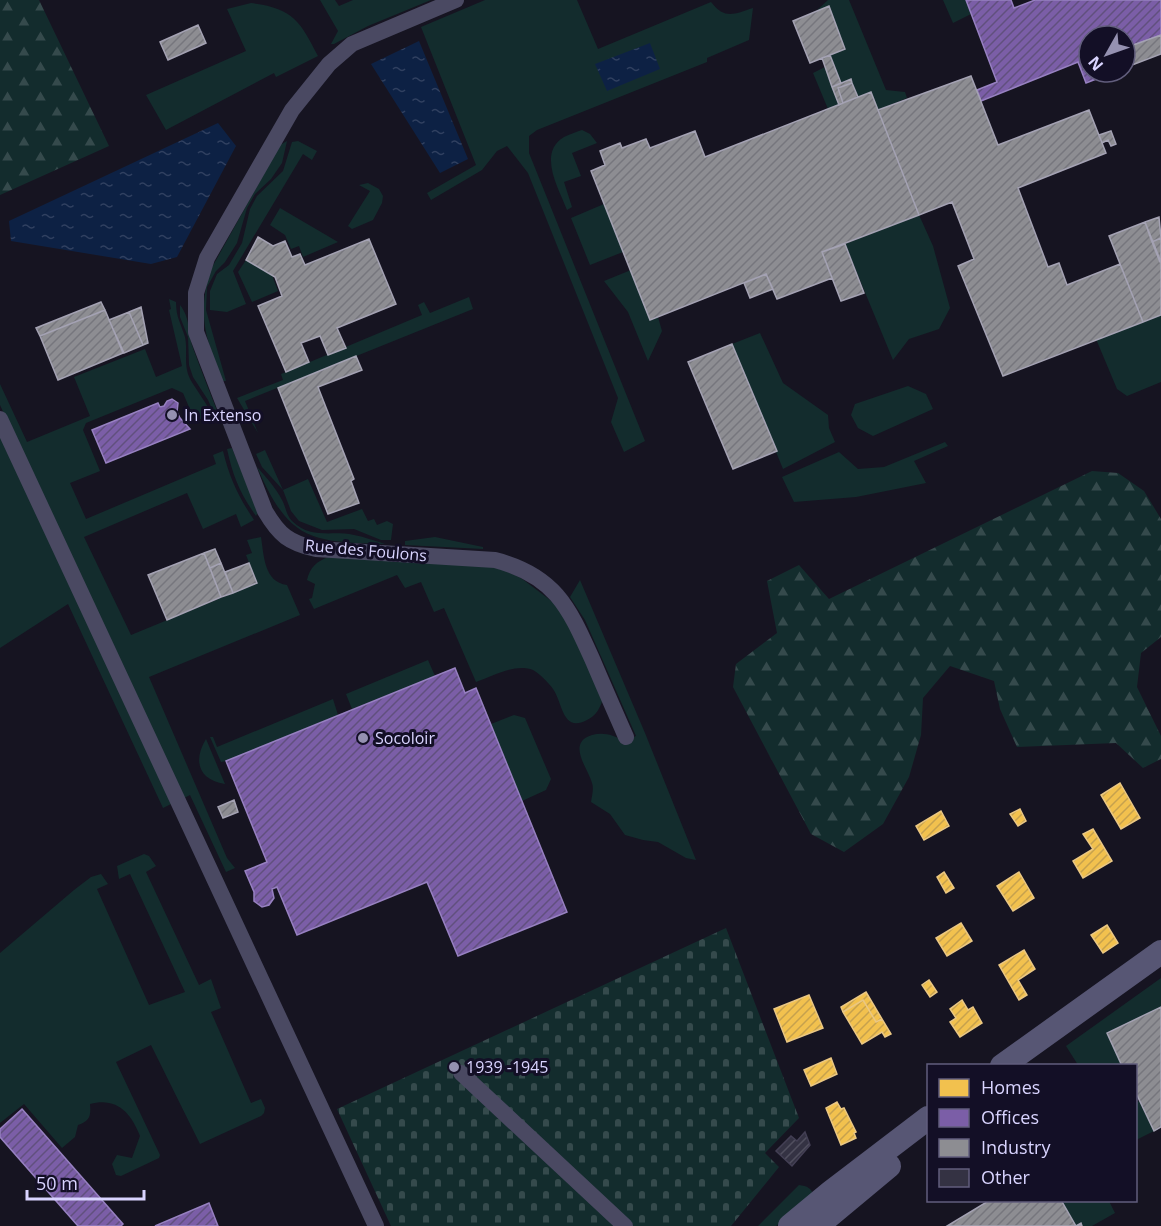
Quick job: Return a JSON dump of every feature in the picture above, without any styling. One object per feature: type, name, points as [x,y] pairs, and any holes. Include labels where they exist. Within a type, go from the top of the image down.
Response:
[{"type":"main road","points":[[1003,1064],[1161,952]]},
{"type":"main road","points":[[1017,1064],[1161,962]]},
{"type":"main road","points":[[790,1226],[927,1119]]},
{"type":"main road","points":[[817,1226],[927,1135]]},
{"type":"street","name":"Rue des Foulons","points":[[456,0],[352,44],[329,64],[292,110],[207,258],[196,293],[196,332],[265,511],[280,534],[299,546],[316,549],[495,560],[528,572],[543,582],[562,600],[571,613],[626,737]]},
{"type":"street","points":[[0,419],[376,1226]]},
{"type":"street","points":[[461,1073],[625,1226]]},
{"type":"green space","points":[[0,0],[39,0],[109,146],[0,195]]},
{"type":"green space","points":[[320,0],[335,0],[339,6],[353,0],[431,0],[331,44],[338,31]]},
{"type":"green space","points":[[485,0],[577,0],[598,49],[711,2],[716,8],[730,14],[753,8],[749,40],[707,58],[707,62],[537,130],[529,136],[529,153],[645,441],[624,452],[611,422],[618,398],[528,173],[507,146],[497,151],[482,170],[431,200],[427,193],[476,165],[421,27]]},
{"type":"green space","points":[[828,0],[849,0],[886,90],[905,92],[907,98],[878,110],[871,92],[858,97],[851,80],[841,83],[830,55],[845,49],[829,6],[815,12]]},
{"type":"green space","points":[[943,0],[966,0],[971,14],[953,23]]},
{"type":"green space","points":[[251,3],[277,8],[294,18],[318,56],[276,77],[274,73],[166,130],[146,95],[246,51],[227,9]]},
{"type":"green space","points":[[825,67],[839,105],[828,109],[813,73]]},
{"type":"green space","points":[[582,130],[590,134],[597,143],[572,153],[581,176],[564,182],[572,207],[567,210],[552,172],[552,152],[556,144],[564,137]]},
{"type":"green space","points":[[287,141],[282,163],[271,179],[255,194],[247,208],[237,243],[207,287],[206,310],[226,381],[222,381],[205,327],[204,302],[210,271],[280,145]]},
{"type":"green space","points":[[298,141],[317,151],[312,160],[303,154],[233,271],[246,304],[227,312],[210,310],[210,291],[217,274],[229,265],[242,243],[250,209],[257,196],[283,171],[292,142]]},
{"type":"green space","points":[[368,183],[379,189],[383,196],[382,203],[373,220],[352,229],[348,226],[370,191],[359,185]]},
{"type":"green space","points":[[604,204],[623,252],[590,265],[571,218]]},
{"type":"green space","points":[[280,208],[338,242],[303,257],[299,246],[291,249],[285,235],[270,225]]},
{"type":"green space","points":[[919,215],[933,246],[950,308],[939,329],[909,339],[893,360],[845,244]]},
{"type":"green space","points":[[246,260],[272,275],[278,291],[252,302],[238,272]]},
{"type":"green space","points":[[631,270],[658,317],[662,331],[648,361],[628,312],[604,281]]},
{"type":"green space","points":[[469,297],[473,309],[245,401],[258,433],[237,398],[283,380],[281,374],[422,315],[418,305],[424,302],[430,313]]},
{"type":"green space","points":[[169,299],[176,302],[185,337],[188,374],[212,415],[195,421],[183,393],[172,388],[86,423],[83,430],[100,471],[70,483],[86,519],[216,464],[213,455],[223,451],[235,487],[254,520],[241,527],[236,514],[203,529],[187,493],[84,537],[131,635],[257,583],[246,555],[252,553],[247,540],[261,537],[264,560],[269,574],[279,583],[287,585],[300,615],[149,677],[227,858],[235,868],[226,872],[190,795],[184,798],[0,405],[0,384],[27,442],[90,416],[74,377],[145,349],[156,377],[182,366],[169,310],[171,309]]},
{"type":"green space","points":[[180,305],[187,320],[193,348],[222,423],[219,424],[208,400],[193,377],[189,365],[188,337],[180,317]]},
{"type":"green space","points":[[1161,315],[1161,382],[1127,396],[1117,389],[1096,339]]},
{"type":"green space","points":[[760,333],[783,383],[828,415],[829,428],[835,442],[783,469],[732,344]]},
{"type":"green space","points":[[908,386],[926,394],[933,409],[873,436],[858,428],[851,415],[855,404]]},
{"type":"green space","points":[[0,427],[173,803],[163,808],[68,604],[0,648]]},
{"type":"green space","points":[[945,442],[948,446],[914,461],[926,483],[856,497],[794,502],[782,477],[839,452],[858,469],[884,467]]},
{"type":"green space","points":[[232,448],[258,512],[256,516],[241,492],[235,476],[227,449]]},
{"type":"green space","points":[[265,450],[283,490],[262,467],[256,454]]},
{"type":"green space","points":[[257,467],[277,491],[290,519],[299,527],[314,532],[354,535],[385,544],[337,541],[304,532],[280,510]]},
{"type":"green space","points":[[1092,471],[1118,473],[1144,491],[1161,519],[1161,637],[1141,653],[1137,687],[1161,736],[1161,759],[1143,768],[1116,743],[1017,747],[1000,709],[994,681],[950,666],[923,698],[921,735],[909,777],[883,824],[844,852],[811,834],[733,687],[736,664],[777,633],[767,581],[799,565],[829,599]]},
{"type":"green space","points":[[308,479],[327,522],[362,509],[368,521],[374,519],[377,525],[387,521],[393,524],[391,540],[381,540],[354,529],[322,530],[299,521],[291,511],[283,490]]},
{"type":"green space","points":[[435,537],[483,547],[483,549],[405,545],[405,541]]},
{"type":"green space","points":[[329,557],[485,566],[504,570],[521,578],[554,603],[566,618],[603,699],[599,709],[587,720],[573,723],[564,715],[549,684],[535,671],[526,668],[504,671],[476,682],[444,608],[434,612],[421,582],[405,588],[397,575],[314,609],[309,599],[312,598],[315,584],[307,580],[315,565]]},
{"type":"green space","points":[[580,580],[696,860],[686,858],[658,842],[625,835],[610,814],[591,802],[593,785],[581,756],[580,744],[584,739],[596,734],[616,737],[624,741],[636,736],[585,620],[570,597]]},
{"type":"green space","points":[[428,660],[435,676],[352,709],[346,694]]},
{"type":"green space","points":[[333,699],[338,715],[226,761],[221,762],[210,737],[213,737],[217,747]]},
{"type":"green space","points":[[514,715],[525,718],[551,779],[546,790],[522,801],[491,724]]},
{"type":"green space","points":[[206,739],[225,784],[209,778],[200,768],[200,754]]},
{"type":"green space","points":[[144,854],[149,856],[156,866],[146,872],[199,985],[211,979],[221,1008],[211,1012],[251,1103],[261,1099],[265,1108],[261,1116],[200,1144],[151,1045],[116,1062],[160,1155],[159,1158],[121,1176],[116,1175],[112,1164],[117,1155],[132,1158],[140,1136],[132,1120],[115,1105],[100,1102],[90,1104],[89,1118],[78,1125],[75,1137],[62,1148],[24,1104],[0,1123],[0,953],[74,890],[91,877],[101,874],[108,884],[97,889],[149,1005],[185,992],[130,874],[119,879],[117,866]]},
{"type":"green space","points":[[726,928],[799,1118],[765,1153],[779,1167],[731,1226],[391,1226],[337,1109]]},
{"type":"green space","points":[[1161,978],[1161,1007],[1107,1033],[1122,1064],[1077,1064],[1066,1046]]},
{"type":"green space","points":[[1139,1101],[1154,1131],[1137,1140],[1137,1102]]},
{"type":"green space","points":[[799,1185],[809,1188],[814,1197],[776,1226],[758,1226]]},
{"type":"green space","points":[[1062,1202],[1110,1202],[1115,1213],[1092,1226],[1082,1226],[1080,1223],[1076,1226]]},
{"type":"water","points":[[419,41],[468,159],[440,173],[371,64]]},
{"type":"water","points":[[650,43],[660,69],[607,91],[595,64]]},
{"type":"water","points":[[218,123],[236,146],[177,257],[151,264],[11,241],[9,221]]},
{"type":"building: Homes","points":[[1120,783],[1140,818],[1121,829],[1101,795]]},
{"type":"building: Homes","points":[[1020,809],[1026,821],[1018,826],[1010,814]]},
{"type":"building: Homes","points":[[941,811],[949,826],[924,840],[916,826]]},
{"type":"building: Homes","points":[[1093,829],[1112,861],[1083,878],[1073,861],[1093,849],[1083,834]]},
{"type":"building: Homes","points":[[944,872],[954,888],[946,893],[937,877]]},
{"type":"building: Homes","points":[[1019,872],[1034,898],[1013,911],[997,886]]},
{"type":"building: Homes","points":[[961,923],[972,941],[947,956],[936,938]]},
{"type":"building: Homes","points":[[1107,925],[1118,943],[1103,953],[1091,935]]},
{"type":"building: Homes","points":[[1024,950],[1035,969],[1018,980],[1027,995],[1019,1000],[999,965]]},
{"type":"building: Homes","points":[[929,980],[937,992],[930,997],[922,985]]},
{"type":"building: Homes","points":[[866,992],[882,1019],[876,1022],[863,1000],[843,1012],[841,1007]]},
{"type":"building: Homes","points":[[809,995],[823,1028],[787,1042],[774,1009]]},
{"type":"building: Homes","points":[[863,1000],[876,1022],[882,1019],[891,1034],[885,1037],[882,1032],[862,1044],[843,1012]]},
{"type":"building: Homes","points":[[962,1000],[968,1010],[973,1007],[982,1023],[960,1037],[950,1022],[956,1018],[950,1009]]},
{"type":"building: Homes","points":[[831,1058],[837,1074],[811,1086],[804,1070]]},
{"type":"building: Homes","points":[[837,1102],[841,1109],[844,1108],[856,1132],[854,1133],[856,1138],[841,1145],[826,1108]]},
{"type":"building: Offices","points":[[966,0],[1011,0],[1014,8],[1035,0],[1161,0],[1161,35],[1137,44],[1137,24],[1077,24],[1077,62],[981,101],[977,90],[997,82]]},
{"type":"building: Offices","points":[[172,399],[178,403],[177,412],[190,429],[106,463],[92,430],[158,403],[160,407],[164,406]]},
{"type":"building: Offices","points":[[455,668],[465,693],[476,688],[567,912],[458,956],[427,882],[297,935],[277,887],[272,889],[274,898],[269,905],[262,907],[254,901],[254,892],[245,871],[267,862],[226,761]]},
{"type":"building: Offices","points":[[22,1109],[123,1224],[121,1226],[78,1226],[0,1137],[0,1129]]},
{"type":"building: Offices","points":[[209,1203],[218,1226],[155,1226]]},
{"type":"building: Industry","points":[[829,6],[845,49],[810,63],[793,21]]},
{"type":"building: Industry","points":[[198,25],[206,43],[168,60],[160,42]]},
{"type":"building: Industry","points":[[1161,35],[1161,54],[1137,63],[1137,44]]},
{"type":"building: Industry","points":[[830,55],[841,83],[832,87],[822,58]]},
{"type":"building: Industry","points":[[971,76],[998,145],[1089,110],[1106,153],[1018,188],[1048,267],[1059,263],[1067,285],[1120,264],[1143,322],[1003,376],[958,266],[974,259],[952,202],[919,215],[878,110]]},
{"type":"building: Industry","points":[[851,79],[852,83],[838,88],[843,103],[839,105],[832,87]]},
{"type":"building: Industry","points":[[852,83],[858,97],[843,103],[838,88]]},
{"type":"building: Industry","points":[[871,92],[919,215],[822,252],[832,278],[777,299],[766,274],[650,320],[591,171],[605,165],[600,151],[620,143],[622,148],[646,139],[650,148],[695,131],[705,157]]},
{"type":"building: Industry","points":[[1111,131],[1116,144],[1111,146],[1108,140],[1102,143],[1099,135]]},
{"type":"building: Industry","points":[[1159,217],[1161,238],[1152,242],[1145,222]]},
{"type":"building: Industry","points":[[1145,222],[1161,262],[1161,315],[1143,322],[1109,236]]},
{"type":"building: Industry","points":[[258,237],[273,246],[285,241],[292,257],[300,254],[305,265],[369,239],[396,304],[337,328],[346,348],[328,355],[320,336],[301,343],[309,362],[286,372],[258,306],[282,296],[275,277],[246,260]]},
{"type":"building: Industry","points":[[1161,238],[1161,262],[1160,262],[1152,242]]},
{"type":"building: Industry","points":[[845,244],[864,293],[841,301],[822,252]]},
{"type":"building: Industry","points":[[766,274],[773,289],[750,298],[744,283]]},
{"type":"building: Industry","points":[[101,302],[105,310],[40,336],[36,328]]},
{"type":"building: Industry","points":[[141,307],[148,343],[143,345],[129,312]]},
{"type":"building: Industry","points":[[105,310],[123,353],[58,380],[40,336]]},
{"type":"building: Industry","points":[[129,312],[143,345],[124,353],[109,320]]},
{"type":"building: Industry","points":[[732,344],[777,451],[733,469],[688,362]]},
{"type":"building: Industry","points":[[356,356],[362,370],[318,387],[354,479],[351,481],[359,503],[328,514],[278,388]]},
{"type":"building: Industry","points":[[215,549],[221,563],[210,568],[204,553]]},
{"type":"building: Industry","points":[[204,553],[221,597],[167,620],[148,575]]},
{"type":"building: Industry","points":[[221,563],[233,593],[221,597],[210,568]]},
{"type":"building: Industry","points":[[249,563],[257,583],[233,593],[225,572]]},
{"type":"building: Industry","points":[[234,800],[238,812],[223,818],[218,807]]},
{"type":"building: Industry","points":[[1161,1007],[1161,1127],[1154,1131],[1137,1095],[1137,1064],[1121,1064],[1107,1033]]},
{"type":"building: Industry","points":[[987,1202],[1062,1202],[1076,1226],[947,1226]]},
{"type":"building: Other","points":[[805,1132],[810,1145],[792,1166],[776,1151],[791,1136],[797,1141]]},
{"type":"place","name":"In Extenso","points":[[172,415]]},
{"type":"place","name":"Socoloir","points":[[363,738]]},
{"type":"place","name":"1939 -1945","points":[[454,1067]]}]
